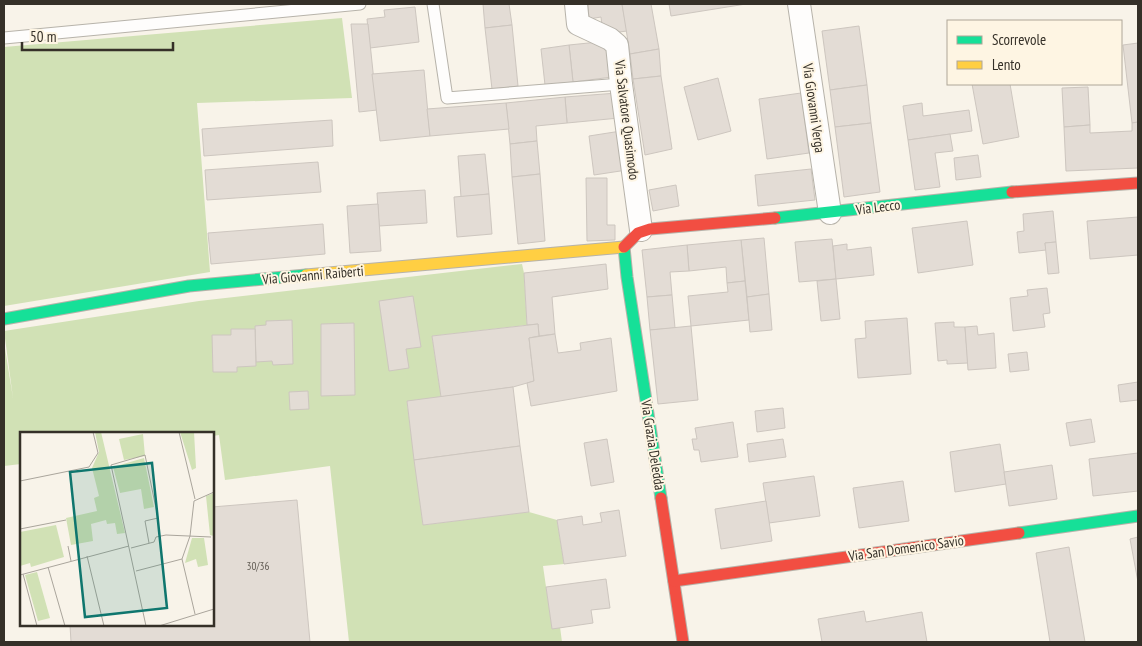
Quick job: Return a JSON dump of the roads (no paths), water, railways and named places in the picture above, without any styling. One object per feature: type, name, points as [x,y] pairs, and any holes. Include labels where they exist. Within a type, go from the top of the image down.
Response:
[{"type":"street","name":"Via Salvatore Quasimodo","points":[[576,4],[578,24],[610,39],[618,45],[621,84],[641,230]]},
{"type":"street","name":"Via Giovanni Verga","points":[[799,4],[830,213]]},
{"type":"street","name":"Via Lecco","points":[[641,230],[830,213],[964,197],[1098,185],[1138,184]]},
{"type":"street","points":[[624,247],[633,235],[641,230]]},
{"type":"street","name":"Via Giovanni Raiberti","points":[[4,319],[189,286],[624,247]]},
{"type":"street","name":"Via Grazia Deledda","points":[[624,247],[683,642]]},
{"type":"street","name":"Via San Domenico Savio","points":[[674,580],[1138,516]]},
{"type":"lane","points":[[4,38],[360,4]]},
{"type":"lane","points":[[432,4],[447,98],[621,84]]}]
